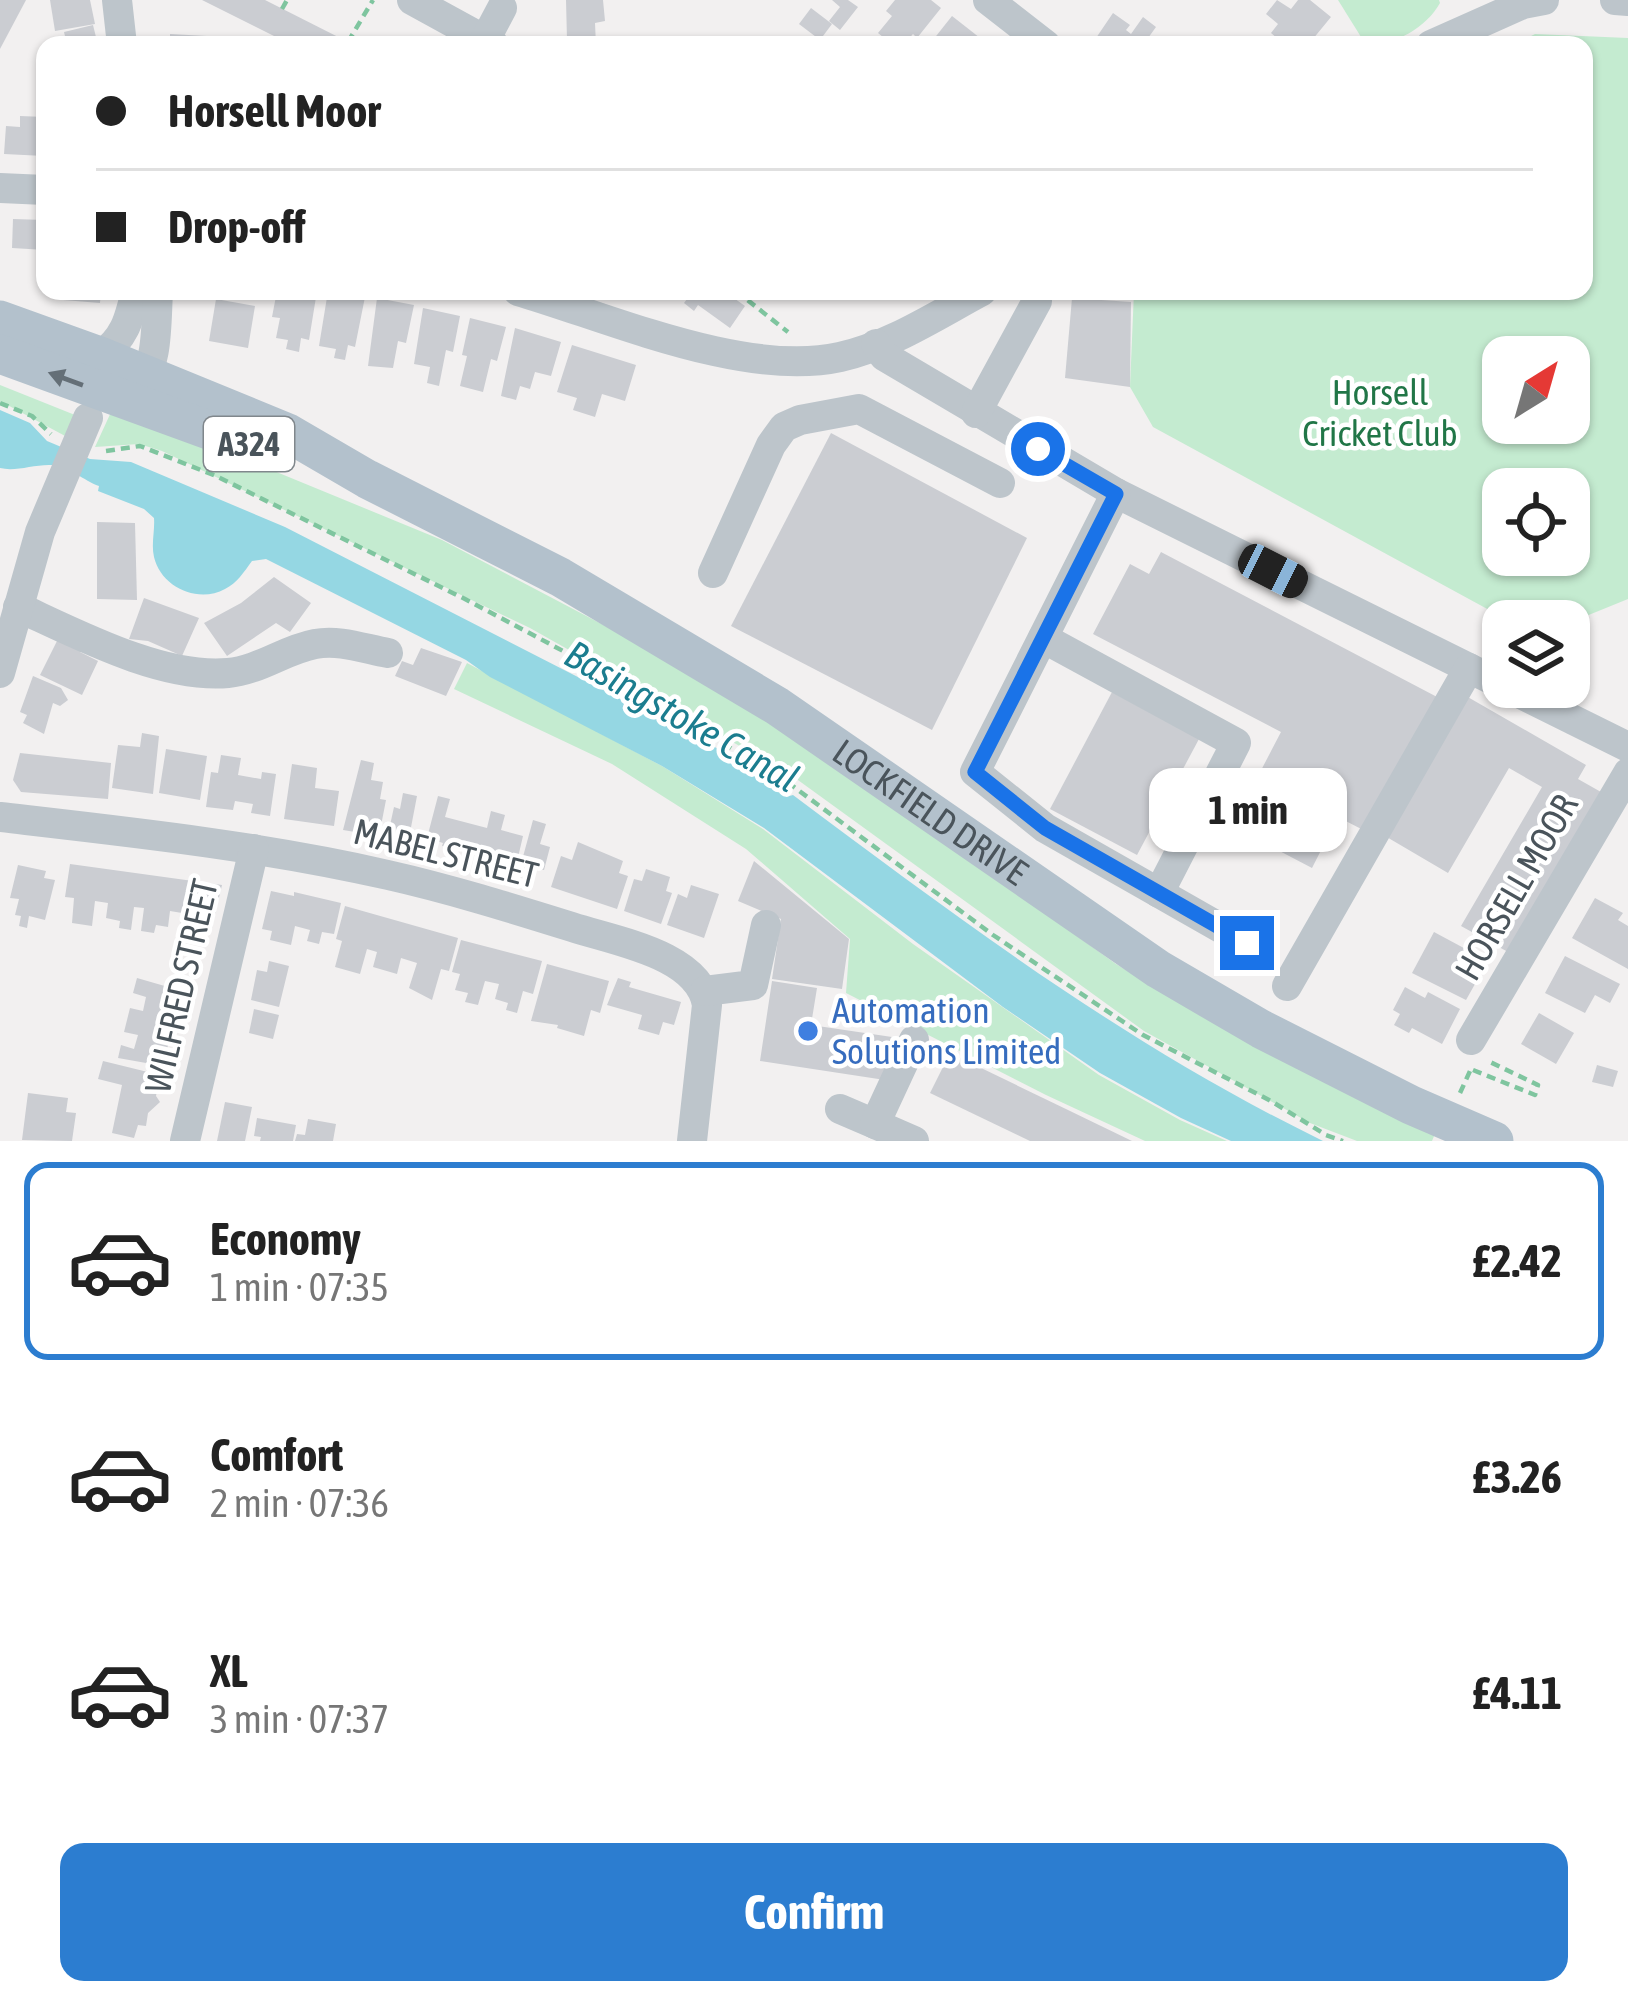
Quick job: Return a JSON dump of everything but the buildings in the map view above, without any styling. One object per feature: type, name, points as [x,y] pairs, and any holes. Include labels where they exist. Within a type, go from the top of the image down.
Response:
[{"type":"main road","name":"LOCKFIELD DRIVE","points":[[0,320],[100,356],[141,389]]},
{"type":"main road","name":"LOCKFIELD DRIVE","points":[[0,354],[141,389],[295,461],[367,479],[560,577],[777,706],[1078,916],[1219,1006],[1411,1105],[1494,1141]]},
{"type":"street","points":[[117,0],[121,36]]},
{"type":"street","points":[[412,0],[477,36]]},
{"type":"street","points":[[988,0],[1034,36]]},
{"type":"street","points":[[1615,0],[1628,1]]},
{"type":"street","points":[[1451,36],[1529,1]]},
{"type":"street","points":[[492,36],[502,8]]},
{"type":"street","points":[[0,188],[36,190]]},
{"type":"street","points":[[100,356],[124,333],[133,300]]},
{"type":"street","points":[[141,389],[158,340],[158,300]]},
{"type":"street","points":[[547,300],[713,351],[797,362],[876,344],[938,302]]},
{"type":"street","points":[[924,442],[963,405],[1037,301]]},
{"type":"street","points":[[876,344],[884,356],[1116,494],[1482,674]]},
{"type":"street","points":[[713,573],[770,445],[784,427],[800,420],[860,410],[1000,483]]},
{"type":"street","points":[[0,673],[9,621],[88,418]]},
{"type":"street","points":[[1116,494],[975,772],[1045,828],[1247,943]]},
{"type":"street","points":[[9,621],[203,672],[250,670],[317,643],[388,653]]},
{"type":"street","points":[[1043,638],[1236,742],[1159,893]]},
{"type":"street","points":[[1287,986],[1469,668]]},
{"type":"street","points":[[1549,708],[1628,747]]},
{"type":"street","name":"HORSELL MOOR","points":[[1474,1056],[1628,773]]},
{"type":"street","name":"MABEL STREET","points":[[0,817],[254,849],[386,874],[520,910],[659,956],[694,976],[705,991]]},
{"type":"street","name":"WILFRED STREET","points":[[185,1141],[254,849]]},
{"type":"street","points":[[692,1141],[705,991],[753,985],[766,925]]},
{"type":"street","points":[[875,1124],[914,1040]]},
{"type":"street","points":[[840,1109],[914,1141]]},
{"type":"path","points":[[282,8],[286,0]]},
{"type":"path","points":[[352,36],[373,0]]},
{"type":"path","points":[[748,300],[824,359]]},
{"type":"path","points":[[216,476],[465,598],[631,687],[790,784],[993,935],[1143,1035],[1343,1141]]},
{"type":"path","points":[[1474,1056],[1538,1085],[1535,1095],[1474,1056]]},
{"type":"path","points":[[1461,1092],[1465,1083]]},
{"type":"green space","points":[[1338,0],[1439,0],[1427,20],[1409,33],[1360,36]]},
{"type":"green space","name":"Horsell Cricket Club","points":[[1593,36],[1628,38],[1628,599],[1590,614],[1590,600],[1482,600],[1482,606],[1153,427],[1130,387],[1134,300],[1593,300]]},
{"type":"green space","points":[[0,385],[75,415],[67,437],[0,401]]},
{"type":"green space","points":[[112,410],[442,540],[689,670],[797,735],[1116,964],[1203,1017],[1437,1129],[1432,1141],[1357,1141],[1310,1123],[1144,1031],[791,775],[530,628],[162,451],[139,444],[95,447]]},
{"type":"green space","points":[[467,663],[662,766],[763,829],[913,944],[1099,1075],[1227,1141],[1145,1141],[846,993],[850,939],[746,849],[612,764],[454,689]]},
{"type":"water","points":[[0,410],[30,423],[47,441],[90,459],[131,462],[285,527],[740,760],[782,787],[786,797],[793,795],[985,936],[1115,1024],[1323,1141],[1231,1141],[1181,1118],[1100,1073],[1003,1007],[764,828],[662,766],[466,660],[266,559],[252,561],[225,589],[204,595],[182,590],[158,568],[153,552],[154,518],[144,509],[98,491],[99,486],[58,466],[0,468]]},
{"type":"place","name":"Automation Solutions Limited","points":[[808,1031]]},
{"type":"route","points":[[1038,449],[1116,494],[975,772],[1045,828],[1247,943]]},
{"type":"water label","name":"Basingstoke Canal","points":[[682,716]]}]
